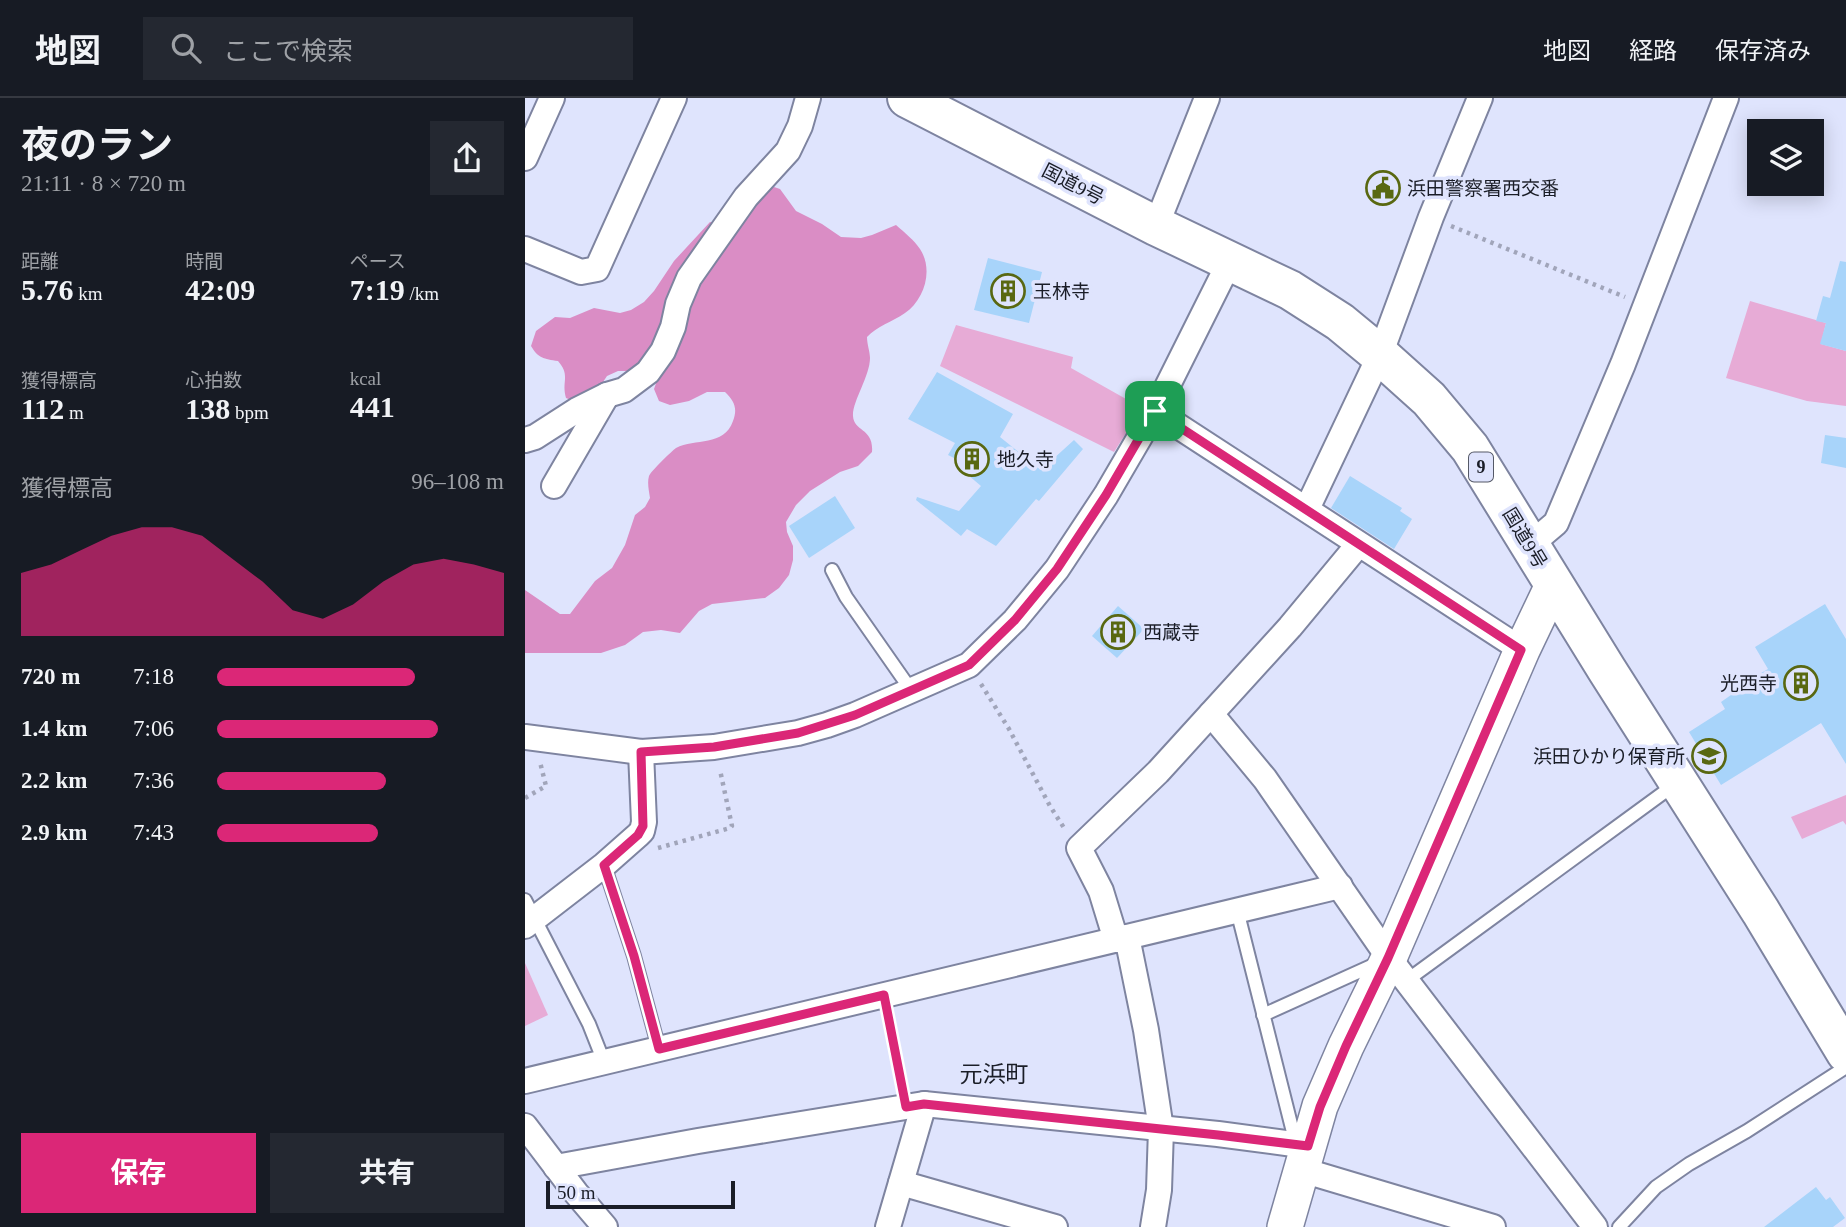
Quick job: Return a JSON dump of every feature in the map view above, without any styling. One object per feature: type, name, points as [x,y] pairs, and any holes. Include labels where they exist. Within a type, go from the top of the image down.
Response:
[{"type":"highway","name":"国道9号","points":[[907,98],[1156,226],[1300,296],[1340,322],[1429,399],[1470,448],[1553,585],[1761,912],[1846,1054]]},
{"type":"main road","points":[[1285,1227],[1302,1154],[1320,1107],[1346,1046],[1397,970],[1521,650],[1553,585]]},
{"type":"street","points":[[525,158],[552,98]]},
{"type":"street","points":[[525,248],[580,272],[597,268],[674,98]]},
{"type":"street","points":[[525,440],[535,437],[566,416],[607,395],[624,390],[648,372],[663,351],[689,278],[746,197],[788,150],[800,126],[808,98]]},
{"type":"street","points":[[1156,226],[1207,98]]},
{"type":"street","points":[[1307,509],[1380,355],[1431,218],[1480,98]]},
{"type":"street","points":[[1530,545],[1556,523],[1623,364],[1726,98]]},
{"type":"street","points":[[532,738],[641,752],[714,747],[798,733],[827,725],[969,665],[1015,620],[1057,569],[1106,495],[1155,411],[1230,261]]},
{"type":"street","points":[[554,486],[607,395]]},
{"type":"street","points":[[1155,411],[1521,650]]},
{"type":"street","points":[[1153,1227],[1159,1190],[1161,1129],[1146,1030],[1121,939],[1079,848],[1159,772],[1290,627],[1358,545]]},
{"type":"street","points":[[1211,713],[1265,779],[1397,970],[1595,1227]]},
{"type":"street","points":[[528,914],[604,865],[642,831],[644,822],[641,752]]},
{"type":"street","points":[[525,1081],[1340,886]]},
{"type":"street","points":[[888,1227],[901,1183],[915,1106]]},
{"type":"street","points":[[556,1167],[915,1106],[1161,1129],[1302,1154],[1493,1227]]},
{"type":"street","points":[[525,1126],[600,1224]]},
{"type":"street","points":[[901,1183],[1055,1227]]},
{"type":"lane","points":[[832,570],[846,597],[911,690]]},
{"type":"lane","points":[[1263,1015],[1397,970],[1678,782]]},
{"type":"lane","points":[[604,865],[634,956],[659,1049]]},
{"type":"lane","points":[[1237,911],[1302,1154]]},
{"type":"lane","points":[[528,914],[589,1024],[604,1062]]},
{"type":"lane","points":[[1619,1227],[1655,1187],[1846,1067]]},
{"type":"path","points":[[1431,218],[1645,305]]},
{"type":"path","points":[[969,665],[1009,729],[1050,806],[1079,848]]},
{"type":"path","points":[[525,797],[545,786],[532,738]]},
{"type":"path","points":[[642,831],[656,849],[730,828],[732,823],[714,747]]},
{"type":"path","points":[[884,995],[915,1106]]},
{"type":"shaded area","points":[[774,187],[780,189],[796,211],[841,237],[861,238],[896,225],[915,243],[924,257],[926,275],[922,293],[905,313],[867,337],[869,365],[853,416],[857,425],[870,438],[872,452],[858,466],[840,472],[810,491],[796,505],[786,522],[793,546],[789,575],[779,588],[765,598],[712,604],[699,611],[680,633],[661,630],[643,632],[625,645],[601,653],[525,653],[525,590],[560,614],[570,614],[595,581],[612,568],[625,545],[635,515],[645,507],[650,498],[648,479],[653,470],[676,448],[716,438],[729,429],[735,408],[725,392],[707,392],[689,401],[670,405],[659,401],[654,389],[681,313],[723,245],[761,194]]},
{"type":"shaded area","points":[[710,222],[715,223],[663,334],[638,371],[618,371],[607,376],[599,388],[576,402],[566,398],[562,366],[558,361],[545,359],[531,346],[536,331],[555,317],[570,318],[594,308],[620,313],[644,302],[674,261]]},
{"type":"shaded area","points":[[1750,301],[1826,323],[1821,344],[1846,351],[1846,406],[1807,401],[1726,378]]},
{"type":"shaded area","points":[[956,325],[1073,357],[1071,368],[1142,408],[1114,452],[940,366]]},
{"type":"shaded area","points":[[1846,795],[1846,825],[1843,821],[1802,839],[1791,817]]},
{"type":"shaded area","points":[[525,963],[548,1015],[525,1026]]},
{"type":"building","name":"玉林寺","points":[[988,258],[1042,272],[1029,323],[974,310]]},
{"type":"building","points":[[1840,261],[1846,262],[1846,351],[1820,344],[1826,323],[1816,321],[1823,296],[1830,298]]},
{"type":"building","name":"地久寺","points":[[937,372],[1013,414],[1000,437],[1041,470],[1074,440],[1083,449],[996,546],[967,529],[961,536],[916,500],[917,497],[959,511],[981,486],[968,475],[972,467],[948,455],[955,443],[908,419]]},
{"type":"building","points":[[1825,435],[1846,438],[1846,468],[1821,463]]},
{"type":"building","points":[[1350,476],[1402,508],[1400,511],[1412,519],[1394,549],[1331,508]]},
{"type":"building","points":[[835,496],[855,528],[809,558],[789,526]]},
{"type":"building","points":[[1825,604],[1846,639],[1846,764],[1821,723],[1721,785],[1689,732],[1725,709],[1721,702],[1731,695],[1729,692],[1768,669],[1755,647]]},
{"type":"building","name":"西蔵寺","points":[[1118,606],[1144,629],[1117,658],[1092,636]]},
{"type":"building","points":[[1816,1187],[1826,1200],[1830,1197],[1845,1218],[1833,1227],[1764,1227]]},
{"type":"place","name":"浜田警察署西交番","points":[[1383,188]]},
{"type":"place","name":"玉林寺","points":[[1008,291]]},
{"type":"place","name":"地久寺","points":[[972,459]]},
{"type":"place","name":"西蔵寺","points":[[1118,632]]},
{"type":"place","name":"光西寺","points":[[1801,683]]},
{"type":"place","name":"浜田ひかり保育所","points":[[1709,756]]},
{"type":"district","name":"元浜町","points":[[994,1074]]},
{"type":"route","points":[[1155,411],[1521,650],[1388,958],[1346,1046],[1320,1107],[1308,1146],[924,1104],[906,1107],[884,995],[659,1049],[634,956],[604,865],[642,831],[644,822],[641,752],[714,747],[798,733],[855,715],[969,665],[1015,620],[1057,569],[1106,495],[1155,411]]}]
